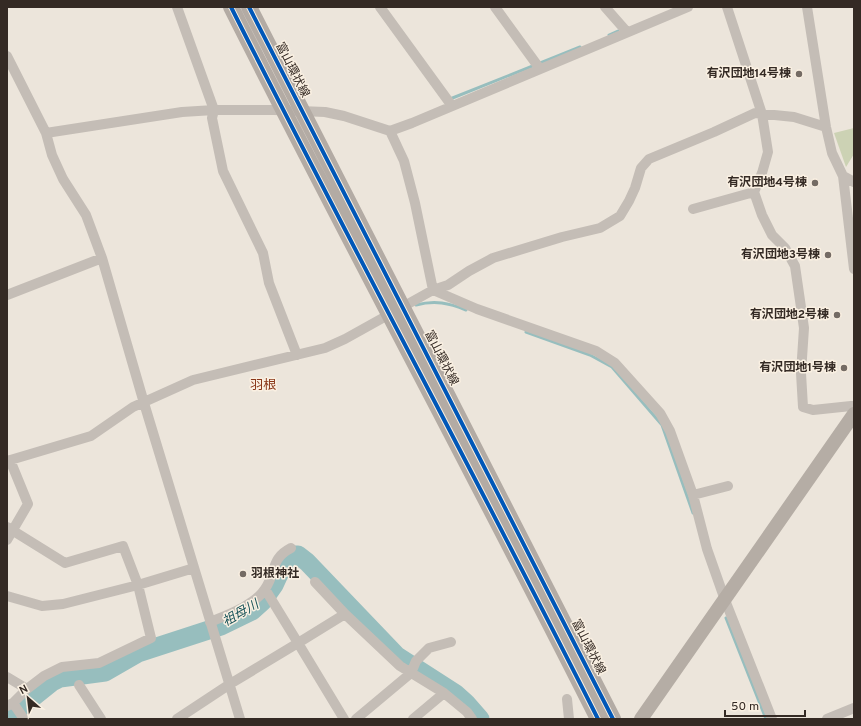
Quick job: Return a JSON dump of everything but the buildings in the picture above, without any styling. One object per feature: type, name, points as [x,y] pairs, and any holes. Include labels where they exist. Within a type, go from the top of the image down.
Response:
[{"type":"main road","name":"富山環状線","points":[[231,7],[283,110],[396,310],[613,719]]},
{"type":"main road","name":"富山環状線","points":[[249,7],[301,111],[396,310],[598,719]]},
{"type":"street","points":[[177,7],[214,110],[212,118],[223,171],[263,253],[269,283],[297,355]]},
{"type":"street","points":[[380,7],[452,106]]},
{"type":"street","points":[[495,7],[540,69]]},
{"type":"street","points":[[605,7],[627,32]]},
{"type":"street","points":[[46,133],[182,112],[214,110],[283,110],[325,112],[338,114],[390,131],[688,7]]},
{"type":"street","points":[[727,7],[762,114],[768,152],[762,173],[754,192],[762,215],[772,234],[785,248],[795,266],[804,328],[801,373],[803,407],[813,410],[854,406]]},
{"type":"street","points":[[807,7],[826,127],[832,153],[842,176],[854,269]]},
{"type":"street","points":[[7,56],[46,133],[57,167],[86,216],[102,258],[240,719]]},
{"type":"street","points":[[7,540],[10,529],[28,504],[8,460],[91,436],[133,407],[193,380],[325,348],[345,339],[433,290],[448,285],[493,258],[562,237],[600,228],[620,216],[635,188],[641,168],[649,159],[755,113],[794,117],[826,127]]},
{"type":"street","points":[[390,131],[404,161],[415,203],[433,290]]},
{"type":"street","points":[[842,176],[854,182]]},
{"type":"street","points":[[693,209],[754,192]]},
{"type":"street","points":[[7,295],[102,258]]},
{"type":"street","points":[[433,290],[477,309],[596,351],[615,363],[660,413],[670,431],[693,495],[707,549],[725,600],[772,719]]},
{"type":"street","points":[[641,719],[854,414]]},
{"type":"street","points":[[693,495],[728,486]]},
{"type":"street","points":[[10,529],[65,563],[123,546],[138,585],[151,638],[99,662],[62,667],[44,676],[10,705],[24,719]]},
{"type":"street","points":[[210,622],[251,602],[265,589],[279,556],[291,548]]},
{"type":"street","points":[[7,596],[42,606],[63,604],[138,585],[194,568]]},
{"type":"street","points":[[315,582],[345,614],[400,666],[444,693],[467,712],[472,719]]},
{"type":"street","points":[[265,589],[344,719]]},
{"type":"street","points":[[178,719],[230,684],[345,614]]},
{"type":"street","points":[[356,719],[411,673],[416,661],[429,648],[451,642]]},
{"type":"street","points":[[7,676],[27,689]]},
{"type":"street","points":[[79,685],[101,719]]},
{"type":"street","points":[[413,719],[444,693]]},
{"type":"street","points":[[567,699],[569,719]]},
{"type":"street","points":[[827,719],[854,708]]},
{"type":"green space","points":[[854,128],[854,154],[846,167],[834,133]]},
{"type":"waterway","points":[[609,35],[618,31]]},
{"type":"waterway","points":[[450,99],[580,47]]},
{"type":"waterway","points":[[416,305],[423,303],[442,303],[466,310]]},
{"type":"waterway","points":[[526,332],[590,355],[612,367],[662,425],[693,513]]},
{"type":"waterway","name":"祖母川","points":[[7,718],[52,682],[60,678],[105,672],[138,653],[221,626],[252,611],[262,602],[274,585],[286,559],[292,555],[298,555],[307,562],[397,656],[456,694],[480,719]]},
{"type":"waterway","points":[[726,618],[766,719]]},
{"type":"cycle path","points":[[231,7],[598,719]]},
{"type":"cycle path","points":[[249,7],[613,719]]},
{"type":"place","name":"有沢団地14号棟","points":[[799,74]]},
{"type":"place","name":"有沢団地4号棟","points":[[815,183]]},
{"type":"place","name":"有沢団地3号棟","points":[[828,255]]},
{"type":"place","name":"有沢団地2号棟","points":[[837,315]]},
{"type":"place","name":"有沢団地1号棟","points":[[844,368]]},
{"type":"place","name":"羽根神社","points":[[243,574]]},
{"type":"district","name":"羽根","points":[[263,386]]}]
